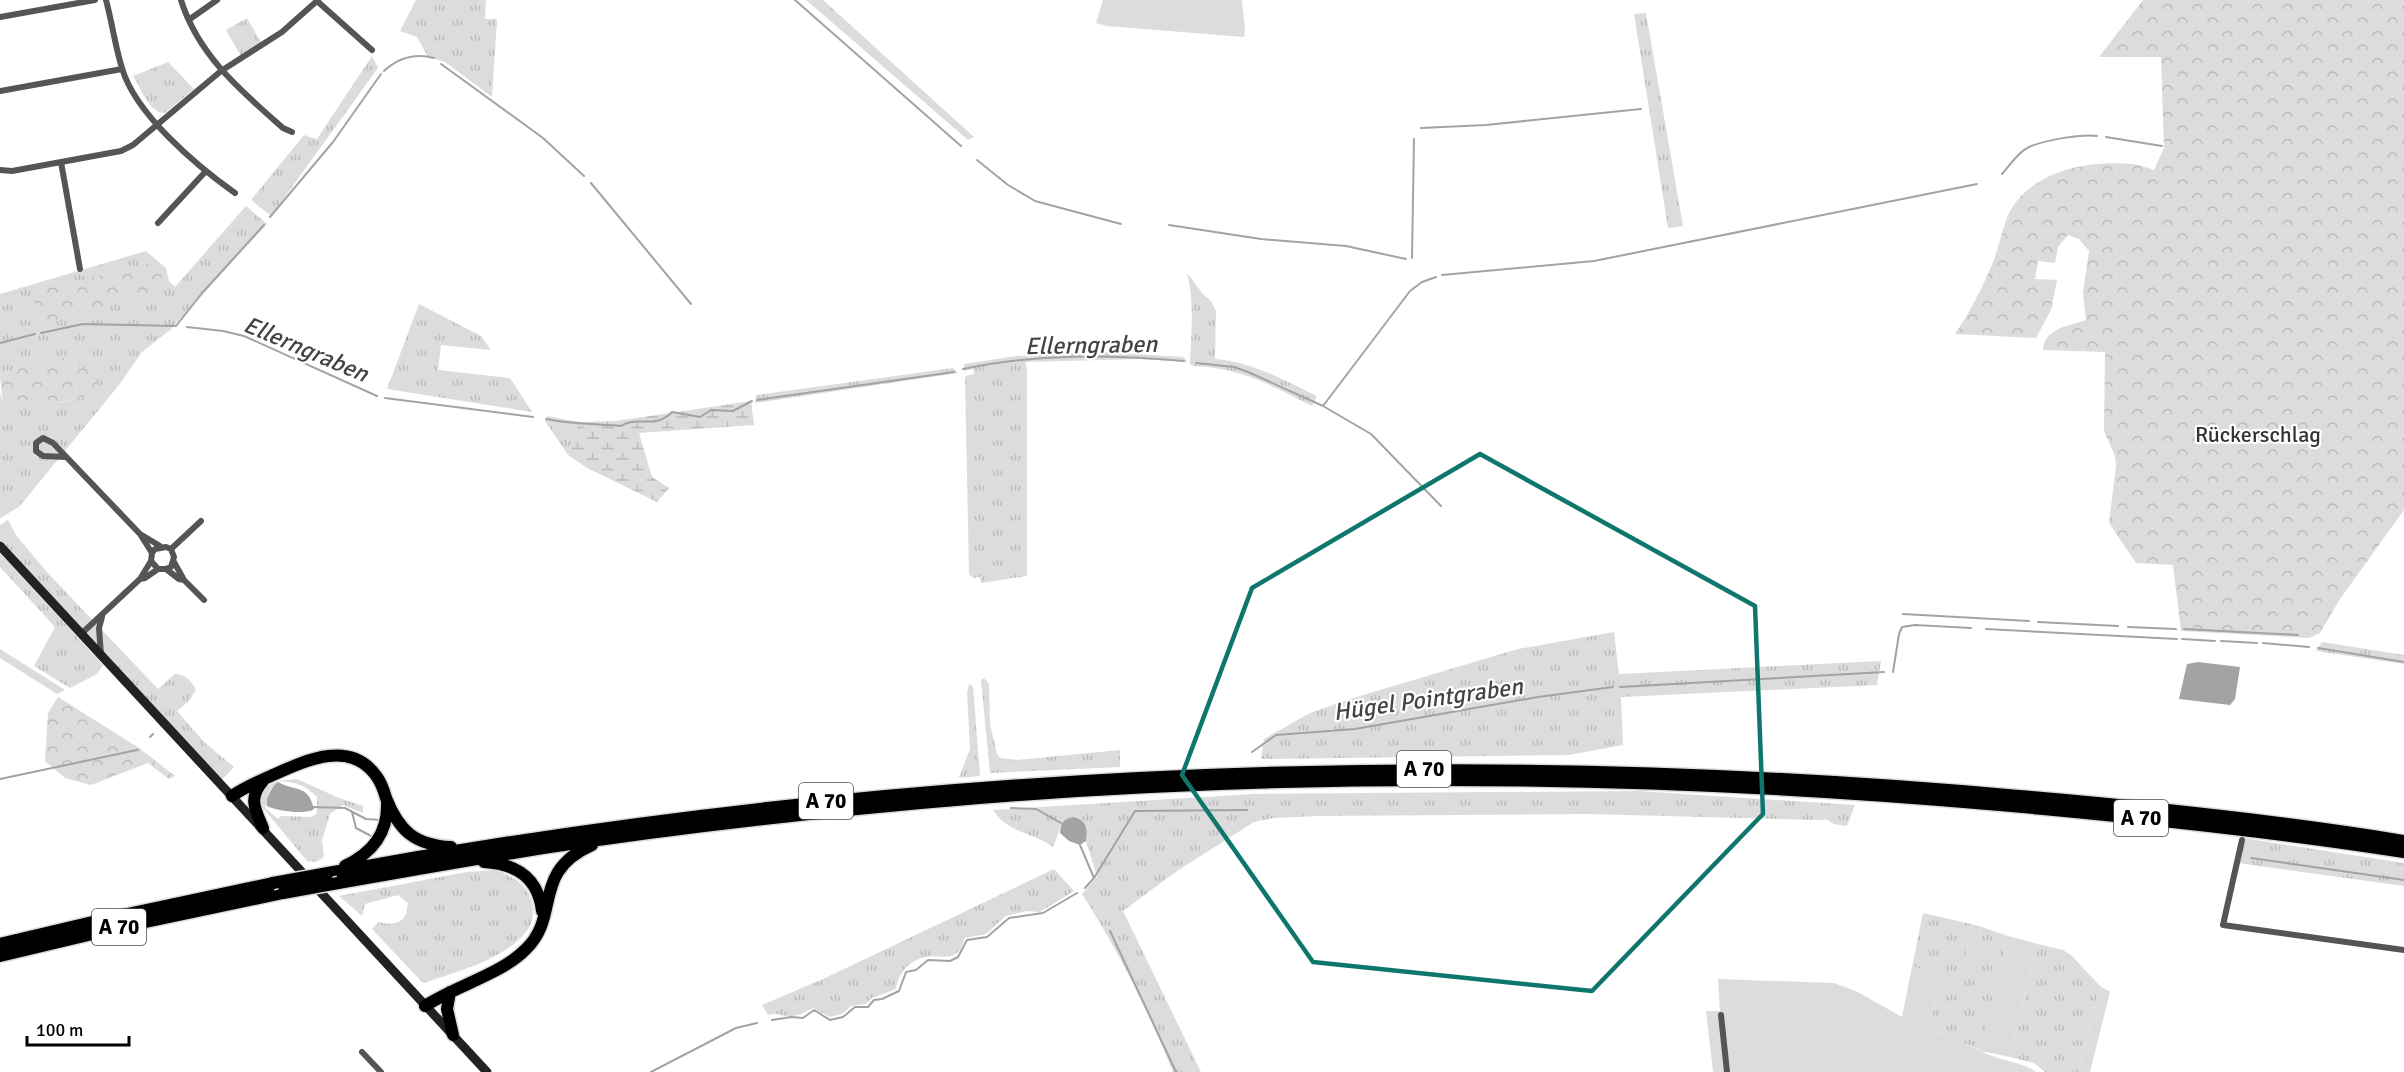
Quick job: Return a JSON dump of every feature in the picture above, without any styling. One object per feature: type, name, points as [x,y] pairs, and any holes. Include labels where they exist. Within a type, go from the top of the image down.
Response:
[{"type":"highway","points":[[232,796],[266,778],[319,756],[343,755],[372,771],[381,783],[403,828],[419,841],[432,845],[479,847]]},
{"type":"highway","name":"A 70","points":[[0,944],[118,916],[328,873],[479,847],[738,811],[1257,772],[1422,769],[1664,773],[1845,788],[2148,807],[2404,841]]},
{"type":"highway","points":[[263,828],[255,810],[254,792],[266,778]]},
{"type":"highway","name":"A 70","points":[[1878,790],[2158,820],[2404,852]]},
{"type":"highway","name":"A 70","points":[[0,956],[171,916],[338,883],[468,861],[607,839],[846,811],[972,793]]},
{"type":"highway","points":[[328,873],[362,856],[378,840],[386,824],[387,799]]},
{"type":"highway","points":[[426,1006],[519,956],[534,940],[553,879],[566,860],[589,846],[607,839]]},
{"type":"highway","points":[[468,861],[503,864],[521,873],[538,891],[543,917]]},
{"type":"highway","points":[[450,992],[447,1009],[453,1035]]},
{"type":"main road","points":[[0,546],[487,1072]]},
{"type":"street","points":[[0,17],[95,0]]},
{"type":"street","points":[[106,0],[122,69],[144,110],[206,171],[235,193]]},
{"type":"street","points":[[181,0],[204,46],[221,71],[283,128],[292,132]]},
{"type":"street","points":[[190,19],[217,0]]},
{"type":"street","points":[[0,171],[121,151],[145,137],[221,71],[282,32],[317,1],[372,50]]},
{"type":"street","points":[[0,91],[122,69]]},
{"type":"street","points":[[61,162],[80,269]]},
{"type":"street","points":[[158,223],[206,171]]},
{"type":"street","points":[[66,457],[39,455],[36,451],[36,443],[43,438],[47,439],[66,457],[140,534],[152,553],[151,561],[140,579],[81,634]]},
{"type":"street","points":[[171,549],[201,521]]},
{"type":"street","points":[[140,534],[160,546],[171,549]]},
{"type":"street","points":[[152,553],[160,546]]},
{"type":"street","points":[[171,549],[174,562],[184,580],[204,600]]},
{"type":"street","points":[[151,561],[158,569]]},
{"type":"street","points":[[166,569],[174,562]]},
{"type":"street","points":[[140,579],[158,569],[166,569],[184,580]]},
{"type":"street","points":[[101,655],[99,628],[103,615]]},
{"type":"street","points":[[2242,840],[2223,925],[2404,950]]},
{"type":"street","points":[[1721,1015],[1727,1072]]},
{"type":"street","points":[[362,1052],[381,1072]]},
{"type":"highlighted area","points":[[1480,454],[1755,606],[1763,814],[1592,991],[1313,962],[1182,775],[1252,588]]},
{"type":"green space","points":[[416,0],[486,0],[485,19],[497,19],[492,97],[445,62],[428,57],[417,37],[400,31]]},
{"type":"green space","points":[[806,0],[823,0],[974,137],[968,140]]},
{"type":"green space","points":[[1103,0],[1242,0],[1244,37],[1107,26],[1096,23]]},
{"type":"green space","name":"Rückerschlag","points":[[2143,0],[2404,0],[2404,510],[2340,599],[2320,633],[2309,638],[2181,631],[2173,565],[2136,563],[2109,523],[2116,466],[2115,456],[2104,431],[2105,352],[2043,350],[2044,343],[2053,332],[2086,320],[2083,293],[2089,251],[2079,239],[2068,235],[2058,247],[2055,263],[2038,261],[2035,279],[2057,280],[2051,310],[2036,338],[1955,334],[1985,281],[2010,211],[2024,193],[2051,175],[2083,166],[2117,163],[2133,164],[2154,170],[2164,148],[2161,57],[2099,57]]},
{"type":"green space","points":[[1646,13],[1683,226],[1668,228],[1634,14]]},
{"type":"green space","points":[[247,18],[262,44],[241,56],[226,30]]},
{"type":"green space","points":[[372,56],[378,68],[271,216],[251,200],[304,135],[317,139]]},
{"type":"green space","points":[[168,62],[194,89],[165,113],[154,109],[133,76]]},
{"type":"green space","points":[[246,206],[267,224],[170,330],[142,352],[119,385],[19,507],[0,518],[0,392],[3,404],[58,403],[91,396],[27,365],[0,376],[0,294],[146,251],[166,268],[169,281],[175,287]]},
{"type":"green space","points":[[150,263],[160,271],[165,289],[37,326],[34,299],[38,291]]},
{"type":"green space","points":[[1187,273],[1211,301],[1216,311],[1215,359],[1255,368],[1317,396],[1312,406],[1241,374],[1190,364],[1192,307]]},
{"type":"green space","points":[[419,304],[481,336],[491,350],[441,345],[438,370],[510,378],[532,412],[387,389]]},
{"type":"green space","points":[[1104,352],[1183,357],[1188,362],[1141,359],[1025,362],[1027,368],[1027,576],[981,583],[980,577],[973,578],[969,574],[965,376],[974,374],[973,369],[964,371],[964,364],[1017,356]]},
{"type":"green space","points":[[60,357],[87,369],[98,386],[91,396],[32,408],[3,405],[0,376],[27,365]]},
{"type":"green space","points":[[953,368],[958,373],[755,403],[756,395]]},
{"type":"green space","points":[[751,401],[754,425],[639,433],[652,477],[669,488],[657,502],[587,468],[568,455],[579,422],[616,421]]},
{"type":"green space","points":[[547,416],[579,422],[568,455],[545,421]]},
{"type":"green space","points":[[8,520],[16,535],[45,570],[158,689],[175,674],[190,681],[196,690],[188,702],[177,711],[204,742],[234,767],[220,782],[0,545],[0,525]]},
{"type":"green space","points":[[0,553],[103,665],[97,674],[70,688],[34,666],[55,627],[0,567]]},
{"type":"green space","points":[[1614,632],[1619,674],[1881,661],[1877,685],[1621,697],[1623,745],[1569,755],[1261,759],[1264,739],[1310,713],[1518,649]]},
{"type":"green space","points":[[2322,642],[2404,655],[2404,664],[2316,651]]},
{"type":"green space","points":[[0,649],[65,690],[57,694],[0,658]]},
{"type":"green space","points":[[984,678],[989,684],[990,724],[1000,758],[1017,760],[1120,750],[1120,767],[990,773],[981,680]]},
{"type":"green space","points":[[969,684],[973,686],[980,776],[959,778],[970,749],[967,692]]},
{"type":"green space","points":[[58,697],[139,748],[175,776],[169,779],[148,763],[91,785],[65,778],[45,761],[48,713]]},
{"type":"green space","points":[[297,779],[363,806],[363,813],[343,805],[330,814],[322,840],[324,857],[316,862],[307,861],[263,808],[260,796],[267,787],[279,781],[269,791],[265,808],[278,819],[281,816],[312,817],[317,813],[317,797],[300,785],[280,781]]},
{"type":"green space","points":[[1638,791],[1855,805],[1847,826],[1834,824],[1826,819],[1588,814],[1317,816],[1273,818],[1254,822],[1177,871],[1123,911],[1201,1072],[1173,1072],[1132,981],[1082,894],[1097,877],[1086,841],[1087,836],[1073,817],[1062,825],[1053,847],[1006,824],[993,810],[1253,794]]},
{"type":"green space","points":[[2243,838],[2404,863],[2404,886],[2238,863]]},
{"type":"green space","points":[[1054,869],[1074,891],[1040,912],[1027,911],[1006,916],[986,934],[965,938],[960,950],[952,956],[931,956],[915,961],[902,972],[896,989],[872,998],[866,1004],[851,1006],[842,1014],[830,1017],[813,1008],[795,1016],[768,1015],[762,1005],[823,979]]},
{"type":"green space","points":[[496,870],[518,882],[529,895],[532,902],[533,919],[525,933],[495,956],[423,983],[372,929],[378,922],[390,924],[403,919],[408,903],[398,895],[365,904],[362,916],[339,896],[467,872]]},
{"type":"green space","points":[[1923,913],[1971,924],[1965,961],[1975,963],[1982,927],[2008,936],[1981,1050],[1929,1029],[1942,973],[1912,967]]},
{"type":"green space","points":[[1971,924],[1982,927],[1975,963],[1965,961]]},
{"type":"green space","points":[[2008,936],[2038,944],[2010,1057],[1981,1051],[2036,1072],[1713,1072],[1706,1011],[1720,1011],[1718,979],[1834,983],[1856,991],[1902,1017],[1912,967],[1942,973],[1929,1029],[1980,1050]]},
{"type":"green space","points":[[2038,944],[2063,950],[2071,955],[2100,986],[2078,1072],[2045,1072],[2034,1063],[2010,1057]]},
{"type":"green space","points":[[2100,986],[2110,992],[2090,1072],[2078,1072]]},
{"type":"shaded area","points":[[2198,662],[2240,667],[2235,699],[2230,705],[2179,699],[2187,664]]},
{"type":"shaded area","points":[[278,782],[305,792],[314,809],[305,812],[291,812],[267,806],[270,793]]},
{"type":"shaded area","points":[[1073,817],[1083,822],[1087,832],[1086,841],[1080,845],[1069,841],[1060,833],[1063,822]]},
{"type":"waterway","points":[[795,0],[961,146]]},
{"type":"waterway","points":[[384,71],[407,58],[420,56],[434,58]]},
{"type":"waterway","points":[[441,64],[543,138],[584,176]]},
{"type":"waterway","points":[[270,217],[333,142],[381,74]]},
{"type":"waterway","points":[[1421,128],[1486,125],[1641,109]]},
{"type":"waterway","points":[[2002,174],[2018,155],[2029,147],[2063,138],[2097,136]]},
{"type":"waterway","points":[[2106,137],[2162,146]]},
{"type":"waterway","points":[[1412,258],[1414,139]]},
{"type":"waterway","points":[[977,160],[1008,185],[1035,201],[1121,224]]},
{"type":"waterway","points":[[591,183],[691,304]]},
{"type":"waterway","points":[[1442,275],[1594,261],[1977,184]]},
{"type":"waterway","name":"Ellerngraben","points":[[41,333],[83,324],[176,326],[203,292],[264,225]]},
{"type":"waterway","points":[[1169,225],[1261,239],[1346,246],[1406,259]]},
{"type":"waterway","points":[[1323,406],[1410,291],[1422,282],[1436,277]]},
{"type":"waterway","name":"Ellerngraben","points":[[187,327],[244,336],[377,396]]},
{"type":"waterway","name":"Ellerngraben","points":[[0,343],[35,334]]},
{"type":"waterway","name":"Ellerngraben","points":[[963,369],[1045,358],[1129,357],[1184,361]]},
{"type":"waterway","name":"Ellerngraben","points":[[1196,363],[1234,367],[1248,372],[1323,406],[1371,434],[1441,506]]},
{"type":"waterway","name":"Ellerngraben","points":[[757,400],[954,372]]},
{"type":"waterway","name":"Ellerngraben","points":[[385,398],[533,417]]},
{"type":"waterway","name":"Ellerngraben","points":[[546,419],[621,426],[633,422],[659,420],[672,412],[700,417],[711,410],[733,411],[752,401]]},
{"type":"waterway","points":[[1903,614],[2029,621]]},
{"type":"waterway","points":[[2038,622],[2118,626]]},
{"type":"waterway","name":"Hügel Pointgraben","points":[[1893,672],[1902,627],[1915,625],[1971,628]]},
{"type":"waterway","points":[[2128,627],[2176,629]]},
{"type":"waterway","name":"Hügel Pointgraben","points":[[1986,629],[2177,639]]},
{"type":"waterway","points":[[2184,629],[2298,635]]},
{"type":"waterway","name":"Hügel Pointgraben","points":[[2182,639],[2215,641]]},
{"type":"waterway","name":"Hügel Pointgraben","points":[[2221,641],[2257,643]]},
{"type":"waterway","name":"Hügel Pointgraben","points":[[2263,643],[2309,647]]},
{"type":"waterway","name":"Hügel Pointgraben","points":[[2318,648],[2404,662]]},
{"type":"waterway","name":"Hügel Pointgraben","points":[[1620,687],[1884,672]]},
{"type":"waterway","name":"Hügel Pointgraben","points":[[1252,752],[1276,735],[1355,729],[1538,697],[1613,687]]},
{"type":"waterway","points":[[150,737],[153,734]]},
{"type":"waterway","points":[[0,779],[137,750]]},
{"type":"waterway","points":[[313,807],[345,808],[366,819],[380,820]]},
{"type":"waterway","points":[[1011,808],[1036,809],[1061,823]]},
{"type":"waterway","name":"Hügel Pointgraben","points":[[1085,888],[1094,878],[1135,811],[1247,810]]},
{"type":"waterway","points":[[352,812],[356,828],[373,837]]},
{"type":"waterway","points":[[1080,845],[1094,878]]},
{"type":"waterway","points":[[2251,858],[2404,880]]},
{"type":"waterway","name":"Hügel Pointgraben","points":[[772,1020],[803,1018],[814,1010],[830,1020],[843,1017],[855,1007],[868,1007],[874,1000],[899,991],[906,972],[916,970],[928,960],[950,961],[958,957],[967,940],[987,937],[1009,918],[1043,913],[1077,893]]},
{"type":"waterway","points":[[1110,931],[1176,1072]]},
{"type":"waterway","name":"Hügel Pointgraben","points":[[651,1072],[736,1028],[757,1023]]}]
